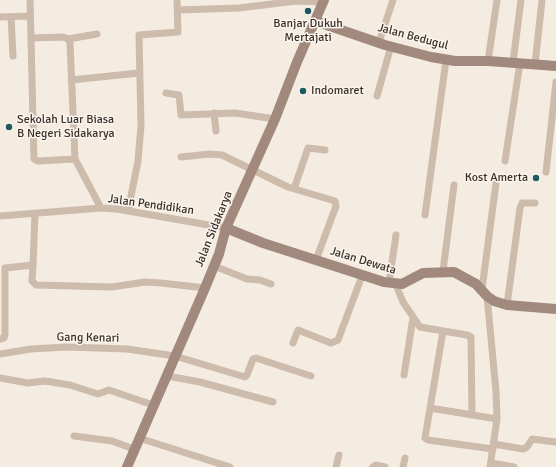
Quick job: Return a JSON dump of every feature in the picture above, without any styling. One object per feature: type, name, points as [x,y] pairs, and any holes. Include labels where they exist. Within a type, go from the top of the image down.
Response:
[{"type":"street","points":[[30,0],[34,159],[38,161],[75,159]]},
{"type":"street","points":[[128,211],[138,161],[141,117],[139,35],[178,32],[177,0]]},
{"type":"street","points":[[379,42],[392,0]]},
{"type":"street","points":[[488,61],[497,0]]},
{"type":"street","points":[[505,161],[516,63],[520,0]]},
{"type":"street","points":[[535,64],[542,0]]},
{"type":"street","points":[[178,10],[239,8],[296,1],[324,1]]},
{"type":"street","name":"Jalan Sidakarya","points":[[127,467],[205,288],[214,266],[226,228],[275,120],[314,21],[324,1]]},
{"type":"street","points":[[11,16],[13,56]]},
{"type":"street","points":[[0,17],[30,16]]},
{"type":"street","name":"Jalan Bedugul","points":[[314,21],[391,46],[446,60],[488,61],[556,66]]},
{"type":"street","points":[[31,38],[63,37],[68,39],[97,34]]},
{"type":"street","points":[[68,39],[70,43],[75,159],[101,208]]},
{"type":"street","points":[[377,96],[391,46]]},
{"type":"street","points":[[425,215],[446,60]]},
{"type":"street","points":[[71,80],[139,73]]},
{"type":"street","points":[[546,172],[556,82]]},
{"type":"street","points":[[166,93],[179,95],[181,115],[214,113],[247,114],[275,120]]},
{"type":"street","points":[[214,113],[216,131]]},
{"type":"street","points":[[294,189],[308,148],[325,150]]},
{"type":"street","points":[[181,156],[210,154],[222,155],[252,172],[294,189],[334,201],[337,204],[316,260]]},
{"type":"street","points":[[496,183],[484,292],[496,391],[497,419],[490,465],[514,467]]},
{"type":"street","points":[[443,271],[454,186]]},
{"type":"street","points":[[507,305],[520,208],[522,203],[535,203]]},
{"type":"street","name":"Jalan Pendidikan","points":[[0,216],[101,208],[128,211],[226,228]]},
{"type":"street","points":[[35,214],[32,281],[36,285],[112,287],[145,282],[161,282],[205,288]]},
{"type":"street","name":"Jalan Dewata","points":[[226,228],[263,243],[362,276],[392,284],[406,283],[423,273],[443,271],[463,275],[484,292],[507,305],[556,309]]},
{"type":"street","points":[[396,235],[392,284],[417,324],[425,329],[467,334],[471,337],[472,415]]},
{"type":"street","points":[[0,339],[5,336],[3,323],[3,268],[32,265]]},
{"type":"street","points":[[214,266],[247,279],[260,280],[271,284]]},
{"type":"street","points":[[293,343],[298,330],[331,343],[338,340],[362,276]]},
{"type":"street","points":[[404,375],[413,318]]},
{"type":"street","points":[[443,331],[425,434],[426,439],[523,449],[527,447],[532,439],[556,442]]},
{"type":"street","name":"Gang Kenari","points":[[0,354],[31,349],[67,347],[127,349],[175,356],[245,377],[254,358],[256,358],[311,376]]},
{"type":"street","points":[[167,376],[200,382],[273,402]]},
{"type":"street","points":[[0,378],[28,383],[45,381],[70,385],[98,394],[110,390],[153,405]]},
{"type":"street","points":[[430,408],[497,419]]},
{"type":"street","points":[[74,436],[106,440],[134,449]]},
{"type":"street","points":[[139,438],[230,467]]},
{"type":"street","points":[[336,467],[339,455]]},
{"type":"street","points":[[403,467],[405,458]]},
{"type":"street","points":[[373,467],[376,465],[385,467]]},
{"type":"place","name":"Banjar Dukuh Mertajati","points":[[308,11]]},
{"type":"place","name":"Indomaret","points":[[303,91]]},
{"type":"place","name":"Sekolah Luar Biasa B Negeri Sidakarya","points":[[9,127]]},
{"type":"place","name":"Kost Amerta","points":[[536,178]]}]
